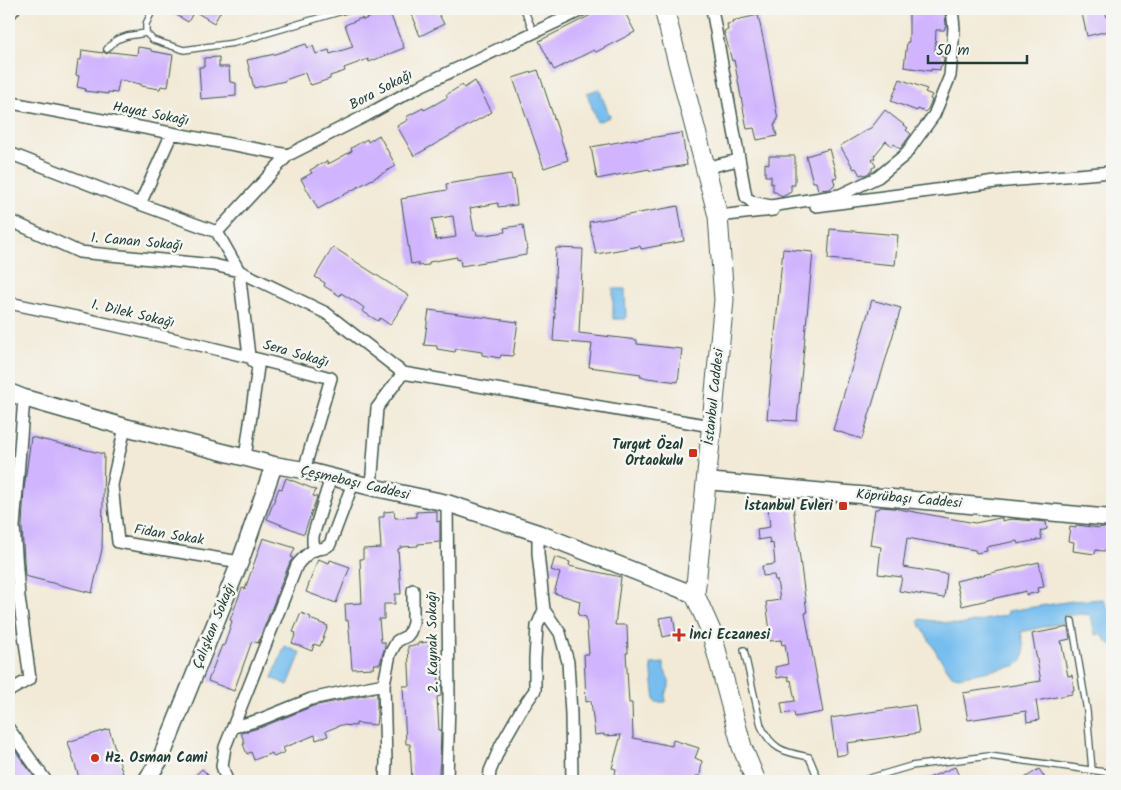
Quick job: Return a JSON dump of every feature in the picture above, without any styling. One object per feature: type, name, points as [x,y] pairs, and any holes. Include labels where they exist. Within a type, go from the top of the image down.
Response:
[{"type":"main road","name":"İstanbul Caddesi","points":[[664,9],[718,216],[724,300],[695,595],[711,632],[742,747],[756,781]]},
{"type":"main road","name":"Çeşmebaşı Caddesi","points":[[9,392],[125,427],[274,466],[304,470],[370,487],[447,503],[538,533],[695,595]]},
{"type":"main road","name":"Çalışkan Sokağı","points":[[146,781],[162,758],[240,562],[274,466]]},
{"type":"main road","name":"Köprübaşı Caddesi","points":[[706,481],[1112,518]]},
{"type":"street","points":[[9,15],[14,9]]},
{"type":"street","name":"Bora Sokağı","points":[[217,232],[288,155],[418,87],[584,9]]},
{"type":"street","points":[[712,9],[746,198],[752,202],[771,206],[840,195],[878,176],[905,155],[934,115],[950,76],[954,28],[952,9]]},
{"type":"street","name":"Hayat Sokağı","points":[[10,105],[288,155]]},
{"type":"street","points":[[140,204],[172,133]]},
{"type":"street","points":[[9,153],[217,232],[239,271],[250,356],[258,367],[245,458]]},
{"type":"street","points":[[705,168],[738,160]]},
{"type":"street","points":[[718,216],[839,203],[996,182],[1112,172]]},
{"type":"street","name":"1. Canan Sokağı","points":[[9,220],[79,252],[214,265],[239,271],[326,313],[403,373]]},
{"type":"street","name":"1. Dilek Sokağı","points":[[9,303],[250,356]]},
{"type":"street","name":"Sera Sokağı","points":[[250,356],[331,378],[304,470]]},
{"type":"street","points":[[370,487],[377,408],[403,373],[712,426]]},
{"type":"street","points":[[9,691],[30,679],[14,597],[14,527],[24,398]]},
{"type":"street","name":"Fidan Sokak","points":[[125,427],[112,485],[118,542],[240,562]]},
{"type":"street","points":[[315,550],[312,536],[331,477]]},
{"type":"street","points":[[226,781],[222,766],[225,747],[298,565],[304,557],[315,550],[324,549],[330,544],[353,483]]},
{"type":"street","name":"2. Kaynak Sokağı","points":[[447,503],[449,689],[447,781]]},
{"type":"street","points":[[538,533],[538,553],[544,610],[560,633],[568,662],[572,781]]},
{"type":"street","points":[[385,781],[384,684],[390,654],[397,641],[407,636],[410,632],[413,623],[413,590]]},
{"type":"street","points":[[490,781],[490,771],[501,745],[535,690],[537,626],[544,610]]},
{"type":"street","points":[[234,727],[258,720],[312,699],[384,684]]},
{"type":"street","points":[[9,729],[46,781]]},
{"type":"lane","points":[[153,9],[146,24],[146,33],[153,40],[184,50],[234,43],[349,9]]},
{"type":"lane","points":[[524,9],[534,32]]},
{"type":"lane","points":[[107,49],[116,40],[146,33]]},
{"type":"lane","points":[[1072,621],[1086,711],[1092,770]]},
{"type":"lane","points":[[744,650],[761,726],[765,734],[770,741],[785,752],[809,757],[819,781]]},
{"type":"lane","points":[[860,781],[911,766],[989,756],[1112,773]]},
{"type":"water","points":[[599,89],[610,117],[597,122],[587,93]]},
{"type":"water","points":[[613,289],[625,289],[626,319],[613,319]]},
{"type":"water","points":[[1103,599],[1112,613],[1112,647],[1101,634],[1095,635],[1091,615],[1064,616],[1065,622],[1021,632],[1024,656],[1015,666],[958,677],[952,675],[918,621],[920,619],[960,625],[1007,615],[1008,611],[1072,601]]},
{"type":"water","points":[[285,646],[301,653],[288,685],[272,678]]},
{"type":"water","points":[[664,663],[664,669],[669,680],[669,687],[665,694],[666,702],[655,702],[651,664]]},
{"type":"building","points":[[166,9],[222,9],[214,23],[194,11],[188,22]]},
{"type":"building","points":[[415,9],[436,9],[444,24],[420,36],[412,15],[417,12]]},
{"type":"building","points":[[603,9],[623,9],[635,32],[596,52],[594,50],[554,70],[539,41]]},
{"type":"building","points":[[909,9],[937,9],[938,12],[945,12],[946,26],[944,30],[936,30],[935,51],[941,52],[941,56],[944,58],[940,70],[931,69],[931,71],[904,67],[907,42],[909,42]]},
{"type":"building","points":[[1081,9],[1105,9],[1107,18],[1112,17],[1112,30],[1087,36]]},
{"type":"building","points":[[389,11],[404,48],[369,62],[368,59],[344,68],[345,71],[330,76],[330,79],[311,85],[305,73],[285,81],[254,88],[247,60],[275,54],[306,44],[308,48],[313,46],[316,54],[329,50],[330,54],[353,47],[345,25],[362,18],[363,20]]},
{"type":"building","points":[[758,15],[778,120],[774,124],[777,136],[757,140],[754,128],[747,129],[734,60],[732,61],[724,31],[728,30],[727,24],[733,23],[732,21]]},
{"type":"building","points":[[138,47],[173,55],[168,87],[161,86],[160,89],[119,80],[117,93],[108,92],[108,94],[85,91],[86,89],[77,87],[79,76],[76,75],[78,60],[81,60],[82,50],[103,53],[103,51],[106,54],[111,52],[137,55]]},
{"type":"building","points":[[219,57],[219,67],[229,67],[230,82],[236,83],[236,96],[201,99],[199,67],[204,67],[204,58]]},
{"type":"building","points":[[538,70],[568,160],[544,168],[513,78]]},
{"type":"building","points":[[900,79],[927,89],[925,92],[932,95],[930,99],[932,100],[925,112],[918,109],[917,111],[891,101]]},
{"type":"building","points":[[475,81],[492,112],[414,156],[397,126],[408,120],[406,117],[448,97],[446,95],[462,85],[464,88]]},
{"type":"building","points":[[885,110],[908,128],[906,130],[911,134],[900,149],[886,141],[872,160],[876,166],[865,175],[860,175],[856,168],[854,169],[840,146],[872,127]]},
{"type":"building","points":[[682,133],[687,165],[650,171],[649,169],[597,179],[591,147]]},
{"type":"building","points":[[379,135],[396,166],[318,209],[301,179],[312,173],[310,170],[327,161],[328,164],[334,161],[352,151],[351,148],[367,139],[368,142]]},
{"type":"building","points":[[829,149],[837,177],[833,178],[835,184],[830,189],[818,190],[816,182],[813,182],[806,156]]},
{"type":"building","points":[[769,156],[795,156],[795,185],[791,185],[791,192],[782,197],[773,192],[771,176],[765,176],[765,163],[769,164]]},
{"type":"building","points":[[511,174],[512,180],[514,180],[517,205],[498,207],[498,203],[470,208],[474,231],[476,231],[477,235],[485,235],[505,232],[504,228],[523,225],[527,249],[526,255],[461,266],[460,259],[457,260],[457,257],[429,262],[429,265],[418,266],[418,263],[411,264],[401,199],[447,190],[446,184]],"holes":[[[453,216],[456,237],[436,240],[432,219]]]},
{"type":"building","points":[[678,206],[684,241],[641,249],[640,246],[596,254],[589,222]]},
{"type":"building","points":[[830,229],[898,235],[895,265],[828,259]]},
{"type":"building","points":[[333,247],[409,296],[390,325],[380,318],[378,321],[362,311],[364,308],[359,304],[341,293],[340,296],[324,286],[325,283],[315,277]]},
{"type":"building","points":[[556,248],[583,249],[579,333],[637,340],[637,344],[682,349],[678,382],[640,377],[641,374],[589,367],[592,344],[553,341]]},
{"type":"building","points":[[783,249],[813,252],[797,421],[767,419]]},
{"type":"building","points":[[872,300],[901,308],[862,439],[833,430]]},
{"type":"building","points":[[429,310],[518,322],[513,356],[501,355],[500,358],[482,355],[482,352],[456,349],[455,352],[437,349],[437,346],[424,345]]},
{"type":"building","points":[[31,437],[104,454],[102,549],[92,593],[25,576],[22,527],[24,489]]},
{"type":"building","points":[[286,478],[316,490],[313,496],[317,497],[304,534],[267,519],[279,488],[282,489]]},
{"type":"building","points":[[793,505],[807,613],[805,613],[823,712],[795,717],[794,712],[783,714],[781,703],[795,701],[791,680],[789,681],[788,676],[777,678],[775,667],[788,664],[785,644],[782,645],[781,640],[770,641],[768,631],[770,631],[766,602],[780,600],[777,580],[775,580],[774,575],[763,576],[762,566],[775,564],[773,543],[770,544],[769,538],[758,540],[757,529],[770,527],[768,508]]},
{"type":"building","points":[[880,507],[975,523],[1000,518],[1002,518],[1002,521],[1011,519],[1046,522],[1047,529],[1040,531],[1042,539],[1018,544],[1017,541],[986,547],[987,551],[976,553],[975,550],[907,538],[903,567],[947,574],[944,598],[899,591],[902,577],[878,574],[881,547],[870,545],[875,509]]},
{"type":"building","points":[[394,511],[395,518],[416,517],[416,512],[437,511],[437,522],[440,521],[440,542],[418,544],[418,546],[401,547],[398,549],[401,594],[395,594],[395,604],[384,604],[384,619],[379,619],[381,642],[385,642],[380,664],[373,664],[374,668],[352,669],[345,604],[362,603],[360,559],[363,559],[363,549],[381,548],[379,517],[384,517],[384,512]]},
{"type":"building","points":[[1076,525],[1112,528],[1110,552],[1096,550],[1095,554],[1073,551],[1074,542],[1068,541],[1070,527],[1076,528]]},
{"type":"building","points":[[263,538],[295,548],[291,557],[293,558],[258,643],[252,641],[234,691],[208,681],[222,645],[224,646],[232,621],[230,620],[242,588],[245,589]]},
{"type":"building","points":[[555,557],[570,562],[569,566],[621,577],[615,625],[627,625],[628,653],[626,653],[629,703],[632,703],[633,738],[672,746],[673,740],[699,748],[695,758],[702,761],[700,776],[696,776],[695,781],[614,780],[616,769],[612,768],[621,735],[595,735],[591,701],[586,702],[584,654],[589,654],[586,617],[578,615],[580,601],[554,593],[560,573],[551,570]]},
{"type":"building","points":[[318,559],[329,563],[330,560],[350,567],[336,603],[306,592]]},
{"type":"building","points":[[1039,562],[1044,587],[1037,588],[1038,592],[1026,595],[1026,591],[962,606],[956,581]]},
{"type":"building","points":[[301,613],[311,617],[310,619],[328,626],[320,646],[314,644],[312,651],[292,643],[296,633],[293,632]]},
{"type":"building","points":[[673,616],[676,634],[663,637],[659,618]]},
{"type":"building","points":[[1068,627],[1070,639],[1061,641],[1068,676],[1072,675],[1074,690],[1072,694],[1036,701],[1039,720],[1027,722],[1026,711],[968,720],[963,693],[1041,681],[1032,634]]},
{"type":"building","points":[[429,642],[429,647],[437,646],[439,684],[441,684],[441,696],[437,697],[439,730],[441,730],[438,781],[412,781],[410,744],[406,744],[403,686],[410,686],[408,646]]},
{"type":"building","points":[[377,693],[376,725],[356,723],[356,726],[341,725],[326,731],[328,736],[316,740],[315,735],[283,748],[285,752],[274,757],[272,753],[254,760],[251,752],[247,754],[241,733],[262,727],[313,706]]},
{"type":"building","points":[[915,705],[919,733],[847,743],[848,754],[836,756],[831,718]]},
{"type":"building","name":"Hz. Osman Cami","points":[[109,729],[123,774],[100,781],[80,781],[68,742]]},
{"type":"building","points":[[9,742],[37,781],[9,781]]},
{"type":"building","points":[[955,767],[961,781],[921,781]]},
{"type":"building","points":[[202,769],[214,781],[189,781]]},
{"type":"building","points":[[1039,769],[1047,781],[1020,781]]},
{"type":"place","name":"Turgut Özal Ortaokulu","points":[[693,453]]},
{"type":"place","name":"İstanbul Evleri","points":[[843,506]]},
{"type":"place","name":"İnci Eczanesi","points":[[679,635]]},
{"type":"place","name":"Hz. Osman Cami","points":[[95,758]]}]
